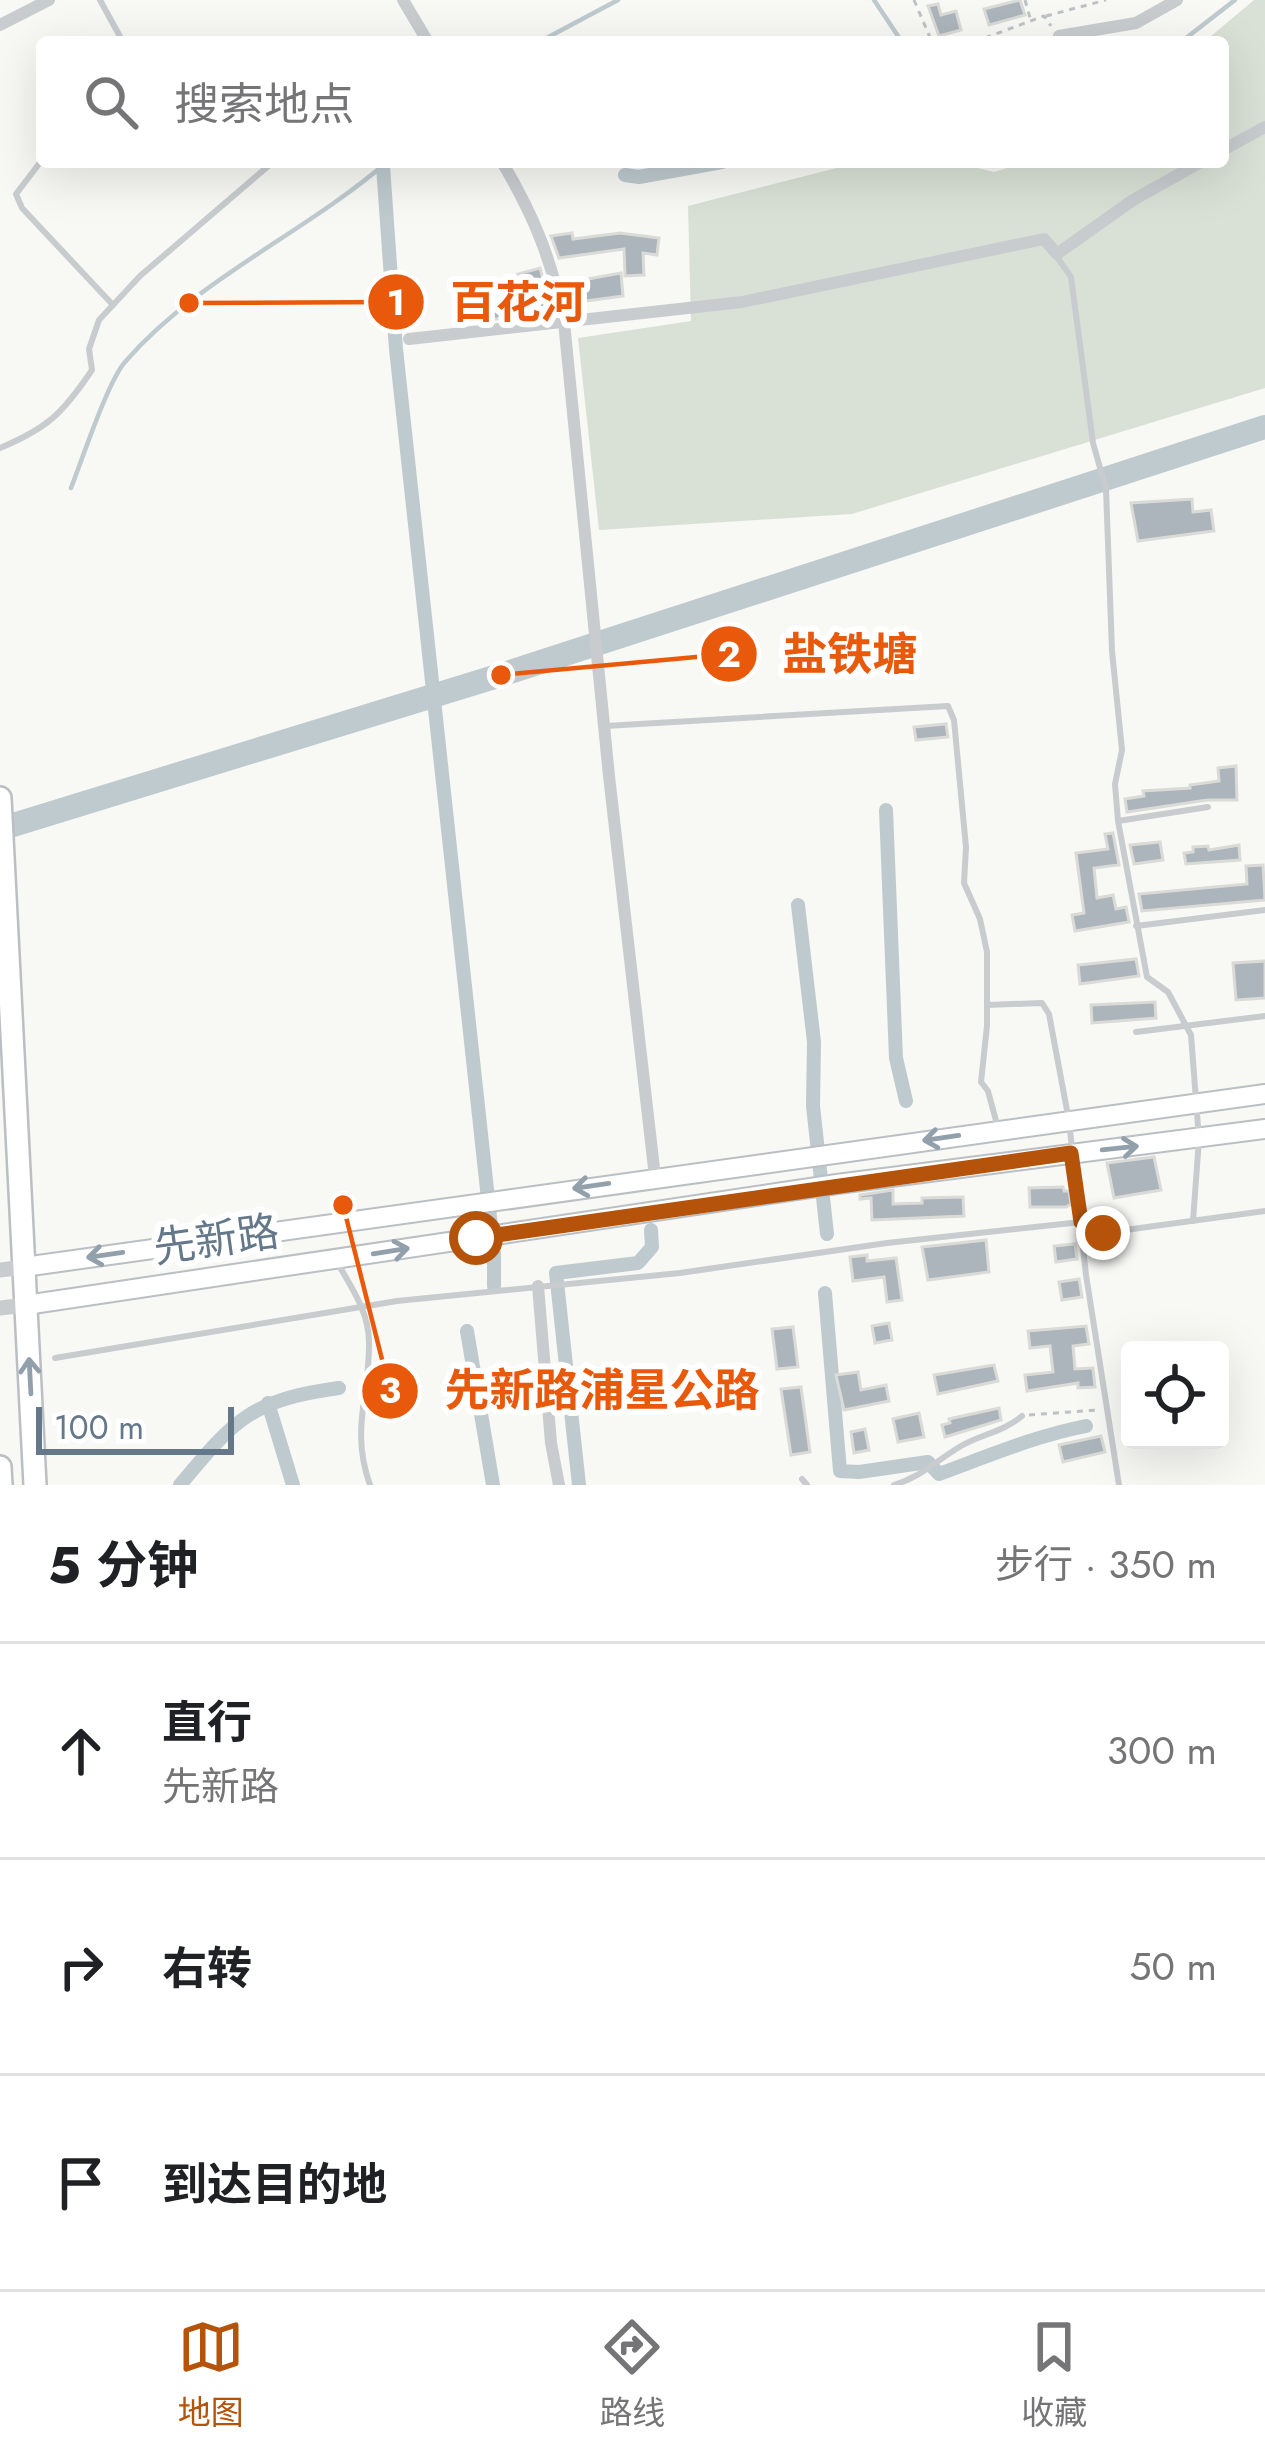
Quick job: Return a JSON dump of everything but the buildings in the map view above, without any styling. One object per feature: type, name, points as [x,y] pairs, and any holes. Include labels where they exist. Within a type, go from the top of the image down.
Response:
[{"type":"main road","points":[[0,798],[35,1485]]},
{"type":"main road","name":"先新路","points":[[24,1267],[1265,1094]]},
{"type":"main road","name":"先新路","points":[[26,1305],[837,1184],[1265,1130]]},
{"type":"main road","points":[[0,1467],[1,1485]]},
{"type":"street","points":[[0,25],[49,0]]},
{"type":"street","points":[[403,0],[424,36]]},
{"type":"street","points":[[1059,36],[1136,23],[1177,0]]},
{"type":"street","points":[[1229,147],[1265,127]]},
{"type":"street","points":[[506,168],[535,217],[557,283],[564,322],[655,1177]]},
{"type":"street","points":[[409,339],[742,302],[1044,239],[1057,254],[1132,200],[1191,168]]},
{"type":"street","points":[[0,1270],[24,1267]]},
{"type":"street","points":[[538,1286],[559,1485]]},
{"type":"street","points":[[0,1308],[26,1305]]},
{"type":"lane","points":[[100,0],[120,36]]},
{"type":"lane","points":[[36,168],[16,194],[22,208],[113,305]]},
{"type":"lane","points":[[0,448],[64,412],[92,370],[89,349],[99,320],[140,276],[266,168]]},
{"type":"lane","points":[[1044,239],[1071,277],[1093,443],[1106,489],[1112,651],[1122,750],[1115,784],[1136,926],[1147,977],[1168,992],[1191,1035],[1199,1139],[1193,1221]]},
{"type":"lane","points":[[604,726],[948,706],[955,720],[966,848],[964,883],[980,919],[987,952],[981,1082],[999,1130]]},
{"type":"lane","points":[[1118,821],[1208,807]]},
{"type":"lane","points":[[1136,926],[1265,910]]},
{"type":"lane","points":[[987,1005],[1042,1003],[1048,1014],[1069,1121],[1105,1410],[1119,1485]]},
{"type":"lane","points":[[1136,1032],[1265,1016]]},
{"type":"lane","points":[[55,1358],[363,1308],[538,1286],[1081,1222],[1103,1233],[1265,1211]]},
{"type":"lane","points":[[335,1259],[363,1308],[369,1341],[360,1446],[370,1485]]},
{"type":"lane","points":[[895,1485],[939,1465],[962,1446],[1008,1428],[1022,1415]]},
{"type":"path","points":[[914,0],[929,36]]},
{"type":"path","points":[[1025,0],[1032,23]]},
{"type":"path","points":[[992,36],[1106,0],[1114,4],[1122,26]]},
{"type":"path","points":[[1044,16],[1059,36]]},
{"type":"path","points":[[1022,1415],[1105,1410]]},
{"type":"shaded area","points":[[1254,0],[1265,0],[1265,388],[852,514],[599,530],[578,338],[691,321],[688,206],[837,168],[994,172],[1007,168],[1229,168],[1229,36],[1211,36]]},
{"type":"waterway","points":[[550,36],[618,0]]},
{"type":"waterway","points":[[874,0],[898,36]]},
{"type":"waterway","points":[[1189,36],[1235,0]]},
{"type":"waterway","points":[[71,488],[103,403],[125,362],[185,306],[380,168]]},
{"type":"waterway","points":[[383,168],[396,349],[494,1286]]},
{"type":"waterway","points":[[625,175],[689,168]]},
{"type":"waterway","points":[[0,829],[501,675],[1265,427]]},
{"type":"waterway","points":[[886,810],[896,1058],[906,1101]]},
{"type":"waterway","points":[[798,905],[814,1042],[813,1106],[827,1234]]},
{"type":"waterway","points":[[579,1485],[556,1273],[638,1263],[652,1247],[651,1230]]},
{"type":"waterway","points":[[825,1293],[840,1471],[928,1462],[939,1474],[1086,1426]]},
{"type":"waterway","points":[[467,1331],[493,1485]]},
{"type":"waterway","points":[[180,1485],[247,1416],[285,1399],[339,1388]]},
{"type":"waterway","points":[[268,1403],[293,1485]]},
{"type":"place","name":"百花河","points":[[189,303]]},
{"type":"place","name":"盐铁塘","points":[[501,675]]},
{"type":"place","name":"先新路浦星公路","points":[[343,1205]]},
{"type":"route","points":[[476,1238],[1071,1153],[1081,1222],[1103,1233]]}]
